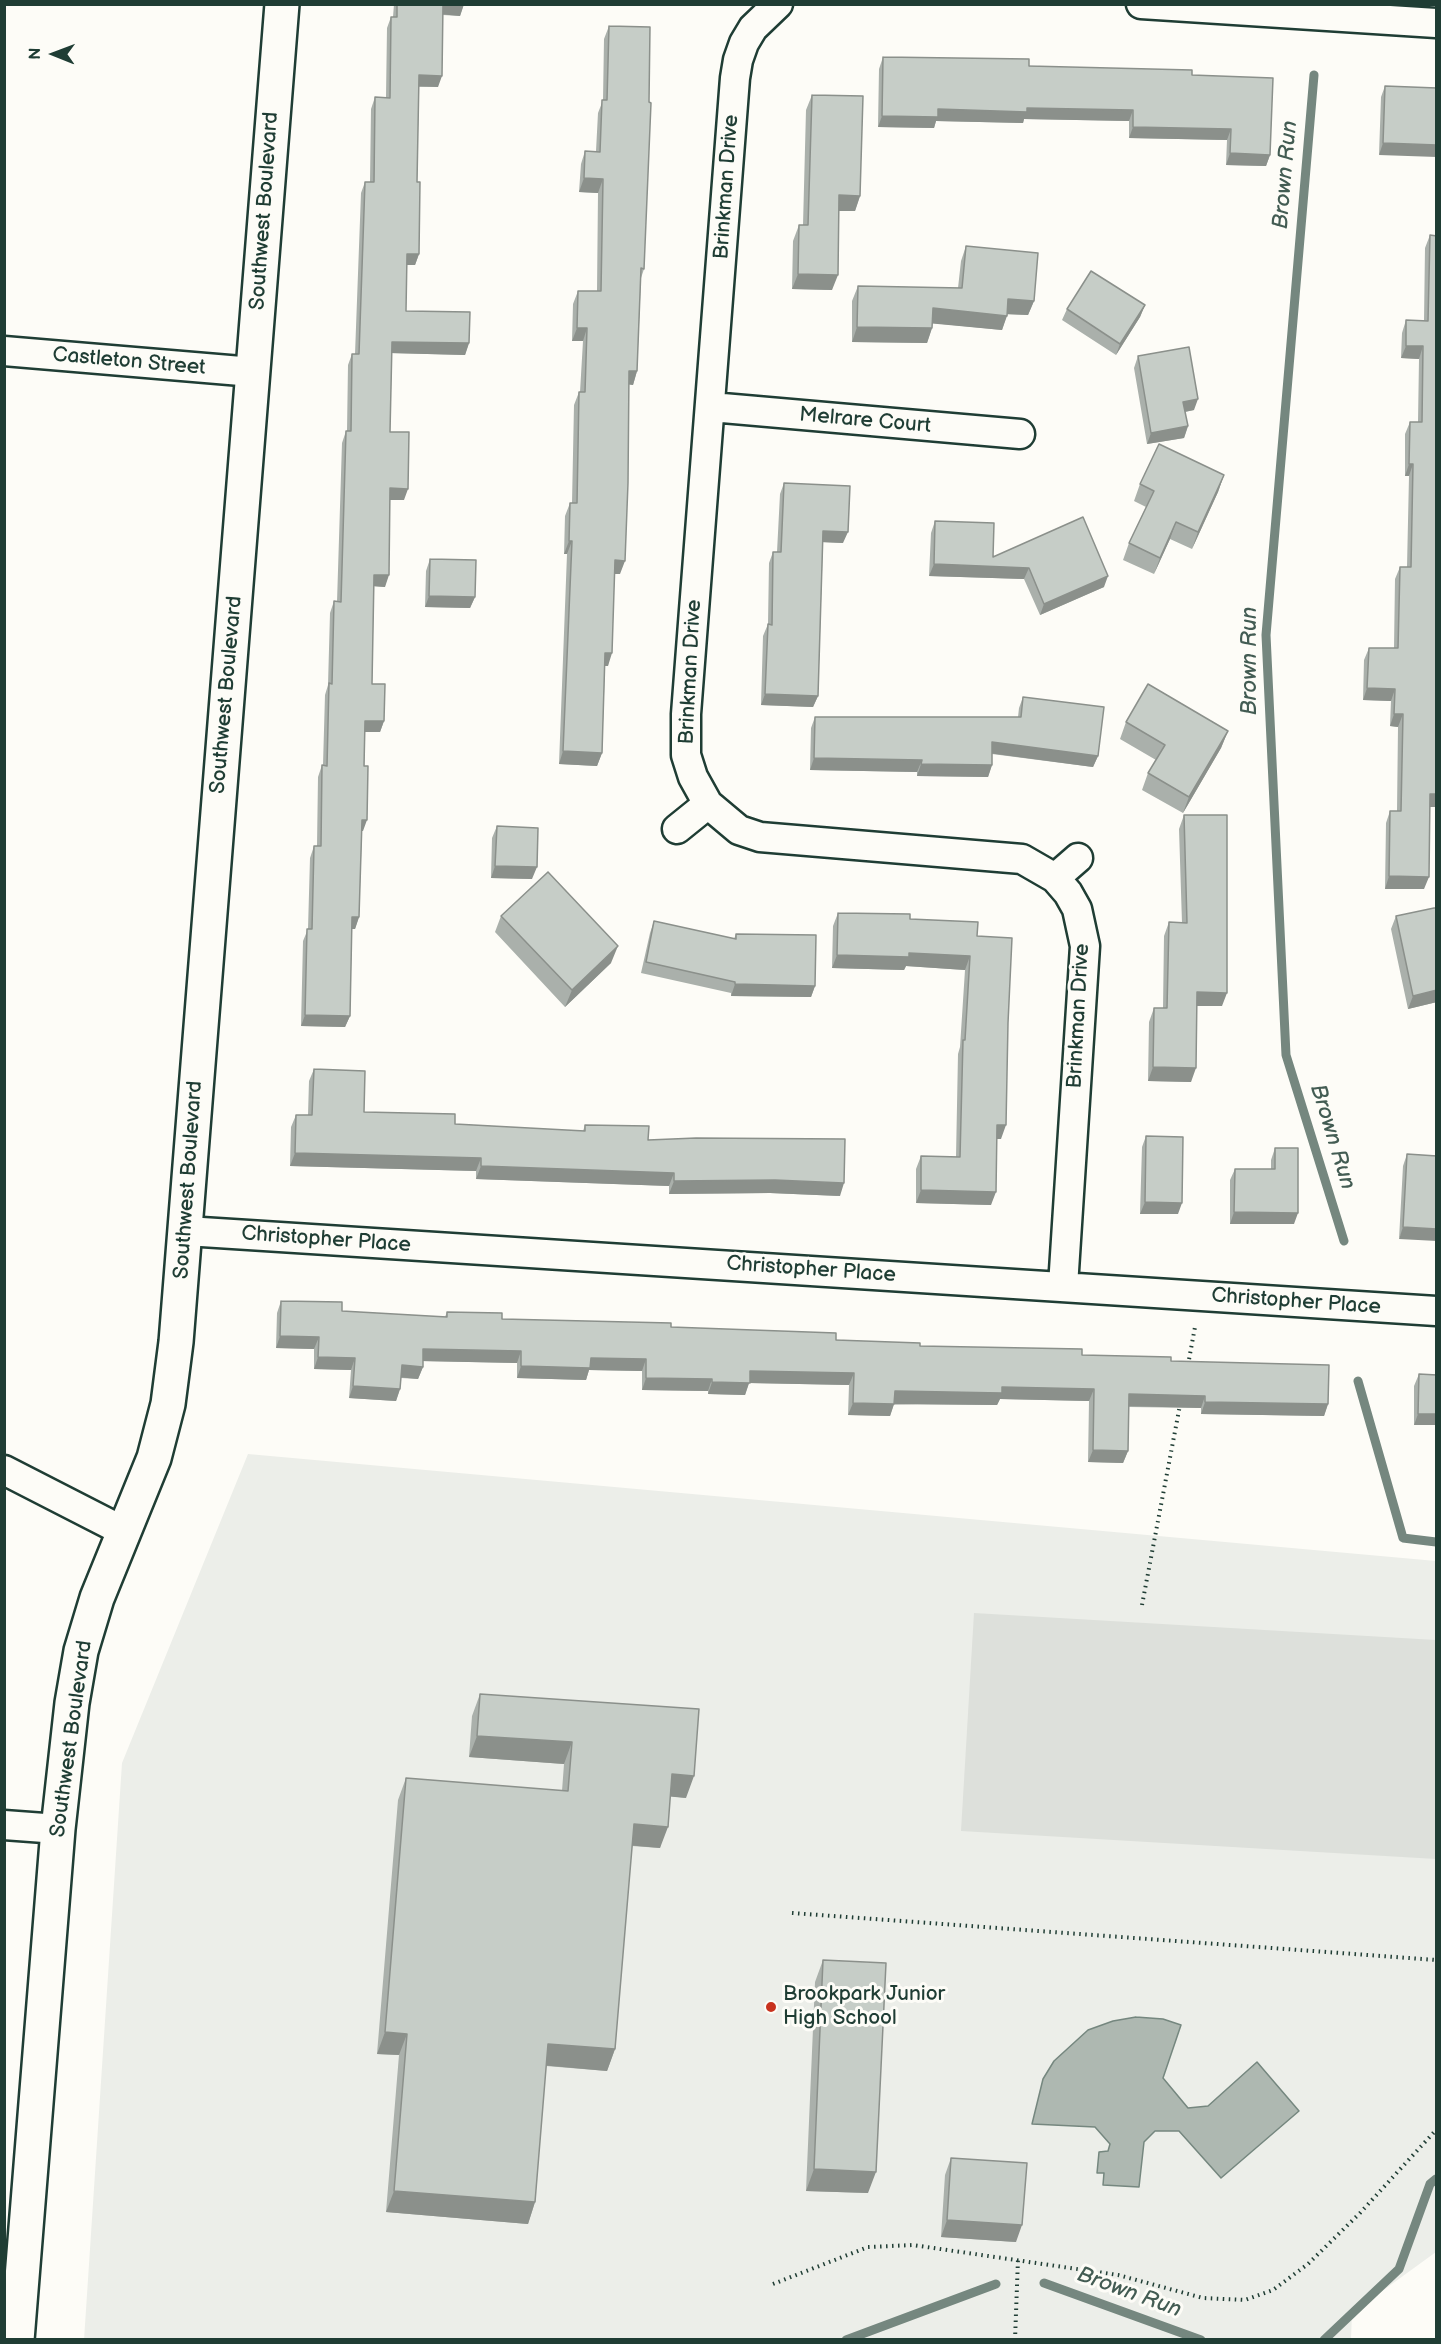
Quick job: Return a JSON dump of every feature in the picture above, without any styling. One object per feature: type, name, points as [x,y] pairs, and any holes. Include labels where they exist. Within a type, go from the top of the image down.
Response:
[{"type":"street","name":"Southwest Boulevard","points":[[17,2340],[12,2284],[72,1702],[81,1651],[97,1598],[154,1458],[168,1404],[176,1342],[282,4]]},
{"type":"street","points":[[1141,4],[1437,23]]},
{"type":"street","name":"Brinkman Drive","points":[[766,8],[744,43],[735,78],[686,714],[686,755],[693,777],[708,804],[739,830],[760,837],[1022,859],[1055,878],[1077,909],[1085,946],[1063,1286]]},
{"type":"street","name":"Castleton Street","points":[[4,351],[253,372]]},
{"type":"street","name":"Melrare Court","points":[[711,407],[1020,434]]},
{"type":"street","points":[[677,830],[708,804]]},
{"type":"street","points":[[1055,878],[1078,858]]},
{"type":"street","name":"Christopher Place","points":[[186,1231],[1437,1311]]},
{"type":"street","points":[[4,1470],[124,1532]]},
{"type":"street","points":[[4,1825],[58,1829]]},
{"type":"path","points":[[1186,1373],[1195,1327]]},
{"type":"path","points":[[1142,1605],[1182,1396]]},
{"type":"path","points":[[792,1913],[1437,1960]]},
{"type":"path","points":[[773,2284],[867,2247],[913,2245],[1118,2275],[1203,2298],[1245,2300],[1273,2290],[1308,2264],[1360,2213],[1437,2130]]},
{"type":"path","points":[[1015,2340],[1018,2259]]},
{"type":"shaded area","name":"Brookpark Junior High School","points":[[248,1454],[1436,1561],[1436,2252],[1352,2313],[1351,2339],[84,2340],[122,1763]]},
{"type":"shaded area","points":[[974,1613],[1436,1640],[1436,1859],[961,1831]]},
{"type":"shaded area","points":[[1136,2017],[1163,2019],[1181,2025],[1163,2078],[1188,2108],[1208,2106],[1257,2062],[1299,2111],[1221,2178],[1179,2131],[1155,2131],[1144,2142],[1139,2187],[1103,2185],[1104,2173],[1097,2173],[1099,2152],[1108,2151],[1110,2144],[1095,2127],[1032,2124],[1043,2079],[1054,2061],[1088,2030],[1113,2021]]},
{"type":"building","points":[[397,4],[443,4],[442,76],[419,75],[417,182],[420,182],[419,254],[407,254],[406,311],[470,312],[469,343],[392,342],[390,432],[409,432],[408,489],[390,488],[389,575],[374,575],[372,684],[385,684],[384,721],[365,721],[364,766],[368,766],[367,820],[362,820],[359,917],[352,917],[350,1016],[305,1015],[307,929],[312,929],[314,846],[321,846],[322,765],[327,766],[334,601],[341,602],[346,431],[351,431],[352,354],[359,354],[365,182],[374,182],[375,97],[390,98],[391,17],[397,17]]},
{"type":"building","points":[[609,26],[650,27],[649,102],[651,103],[637,371],[629,371],[625,561],[615,560],[612,653],[605,653],[602,753],[563,751],[572,541],[569,541],[570,503],[577,503],[579,392],[585,392],[587,328],[577,328],[578,291],[601,291],[603,179],[584,178],[585,151],[600,152],[602,100],[607,100]]},
{"type":"building","points":[[883,57],[1029,59],[1029,66],[1192,70],[1192,75],[1273,78],[1270,155],[1230,153],[1231,129],[1133,127],[1133,110],[1027,108],[1027,112],[938,109],[938,117],[882,116]]},
{"type":"building","points":[[1385,86],[1437,88],[1437,145],[1383,143]]},
{"type":"building","points":[[812,95],[863,96],[860,196],[839,195],[838,275],[798,274],[799,225],[808,225]]},
{"type":"building","points":[[1430,235],[1437,236],[1437,794],[1430,794],[1429,877],[1389,876],[1390,811],[1401,811],[1403,714],[1394,714],[1395,689],[1367,688],[1369,648],[1398,648],[1400,567],[1411,567],[1413,464],[1409,464],[1410,422],[1422,422],[1423,346],[1406,346],[1406,320],[1428,321]]},
{"type":"building","points":[[966,246],[1038,253],[1034,301],[1008,299],[1007,316],[933,308],[932,328],[857,327],[858,286],[962,288]]},
{"type":"building","points":[[1091,271],[1145,305],[1120,344],[1067,309]]},
{"type":"building","points":[[1189,347],[1198,399],[1183,402],[1188,426],[1151,433],[1138,356]]},
{"type":"building","points":[[1159,444],[1224,475],[1198,532],[1176,522],[1160,558],[1129,543],[1154,491],[1140,484]]},
{"type":"building","points":[[784,483],[850,486],[848,532],[823,531],[818,696],[765,694],[768,624],[772,625],[773,552],[781,552]]},
{"type":"building","points":[[1083,517],[1108,576],[1044,604],[1029,568],[934,564],[935,521],[994,523],[993,557]]},
{"type":"building","points":[[430,559],[476,560],[475,597],[429,596]]},
{"type":"building","points":[[1148,684],[1228,731],[1189,797],[1148,773],[1165,745],[1126,722]]},
{"type":"building","points":[[1023,697],[1104,707],[1098,756],[992,742],[992,765],[921,764],[922,760],[814,758],[815,717],[1021,717]]},
{"type":"building","points":[[1184,815],[1227,815],[1227,993],[1197,992],[1196,1068],[1153,1067],[1154,1008],[1167,1008],[1169,922],[1187,923]]},
{"type":"building","points":[[497,826],[538,828],[537,867],[495,866]]},
{"type":"building","points":[[548,872],[618,946],[572,990],[501,916]]},
{"type":"building","points":[[1437,908],[1437,990],[1413,996],[1396,916]]},
{"type":"building","points":[[838,913],[910,914],[910,919],[978,922],[977,936],[1012,938],[1006,1125],[997,1125],[996,1192],[921,1190],[921,1156],[960,1157],[963,1040],[965,1040],[970,956],[909,953],[909,957],[837,955]]},
{"type":"building","points":[[654,921],[736,939],[736,934],[816,935],[815,986],[735,984],[735,982],[646,962]]},
{"type":"building","points":[[314,1069],[365,1071],[364,1112],[455,1114],[455,1124],[585,1131],[585,1125],[649,1126],[648,1140],[845,1139],[844,1183],[775,1180],[674,1181],[674,1173],[481,1166],[481,1158],[295,1153],[296,1115],[312,1115]]},
{"type":"building","points":[[1146,1136],[1183,1137],[1182,1203],[1145,1202]]},
{"type":"building","points":[[1275,1148],[1298,1148],[1298,1213],[1234,1212],[1235,1169],[1275,1169]]},
{"type":"building","points":[[1407,1154],[1437,1156],[1437,1229],[1403,1227]]},
{"type":"building","points":[[281,1301],[342,1302],[342,1311],[447,1317],[447,1312],[502,1313],[502,1319],[671,1323],[671,1327],[836,1333],[836,1340],[920,1343],[920,1346],[1082,1349],[1082,1355],[1171,1357],[1171,1361],[1329,1365],[1328,1404],[1205,1402],[1205,1396],[1129,1394],[1128,1451],[1093,1450],[1094,1389],[1002,1387],[1002,1393],[895,1391],[894,1404],[853,1403],[854,1373],[750,1371],[750,1383],[712,1382],[712,1379],[646,1378],[646,1359],[591,1358],[590,1368],[521,1366],[521,1351],[423,1349],[423,1367],[402,1365],[400,1389],[353,1386],[355,1358],[318,1357],[319,1337],[280,1336]]},
{"type":"building","points":[[1419,1374],[1437,1375],[1437,1414],[1418,1414]]},
{"type":"building","points":[[480,1694],[699,1709],[694,1776],[672,1774],[668,1827],[634,1824],[615,2049],[548,2044],[535,2202],[394,2191],[407,2034],[385,2032],[406,1778],[568,1791],[572,1742],[477,1736]]},
{"type":"building","points":[[823,1960],[886,1963],[876,2172],[814,2169]]},
{"type":"building","points":[[951,2158],[1027,2163],[1022,2225],[947,2220]]},
{"type":"waterway","name":"Brown Run","points":[[1314,75],[1266,635],[1286,1055],[1344,1241]]},
{"type":"waterway","name":"Brown Run","points":[[1358,1381],[1403,1538],[1436,1542]]},
{"type":"waterway","name":"Brown Run","points":[[1324,2340],[1399,2269],[1430,2184],[1436,2179]]},
{"type":"waterway","name":"Brown Run","points":[[1044,2283],[1201,2340]]},
{"type":"waterway","name":"Brown Run","points":[[846,2340],[996,2284]]},
{"type":"place","name":"Brookpark Junior High School","points":[[771,2007]]}]
